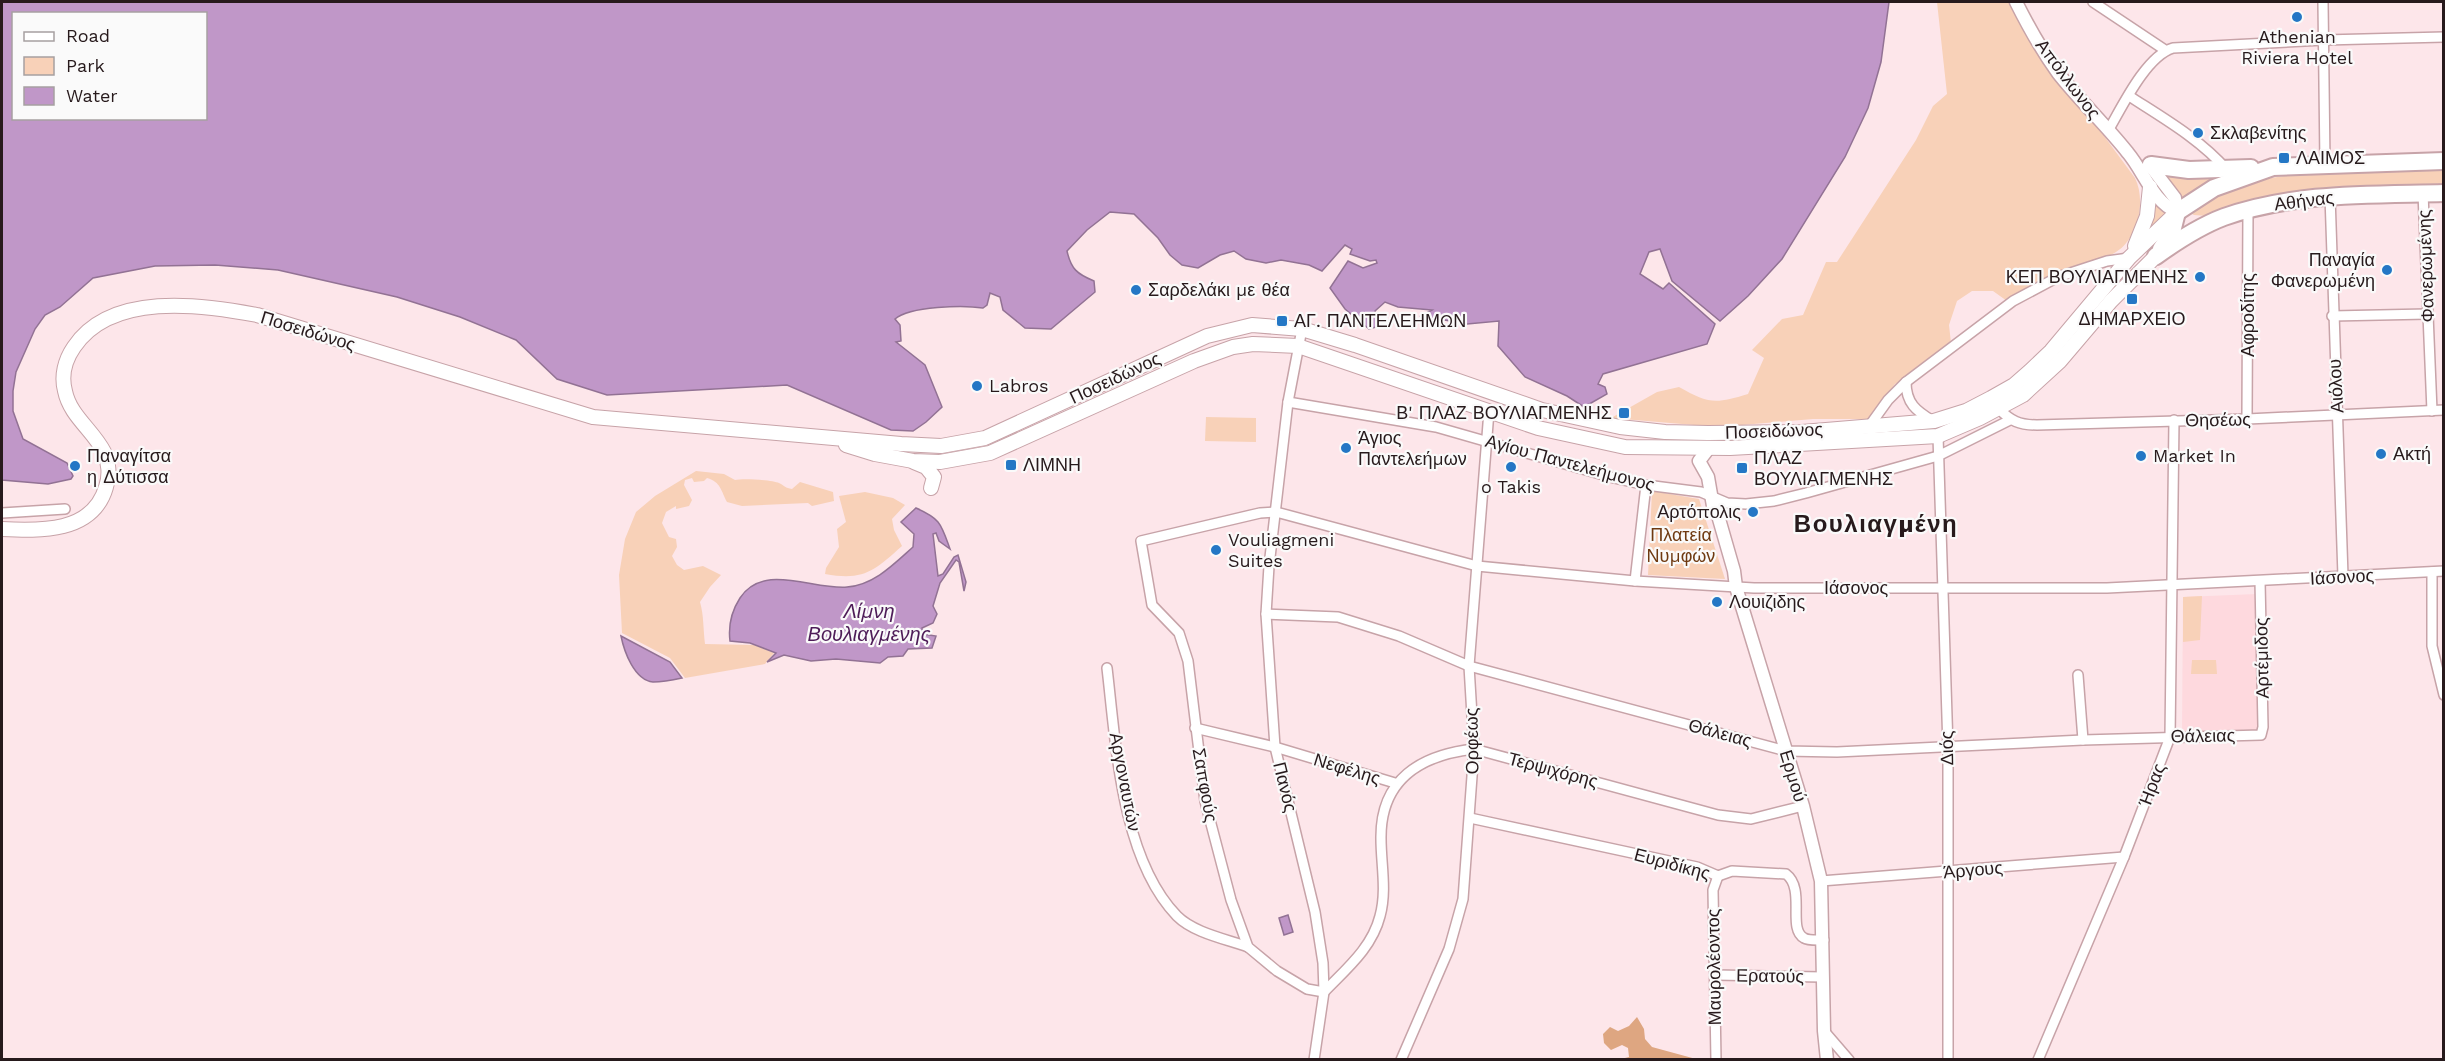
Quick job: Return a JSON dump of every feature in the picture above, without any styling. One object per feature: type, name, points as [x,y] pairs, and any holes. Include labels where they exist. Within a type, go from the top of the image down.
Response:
[{"type":"highway","name":"Αθήνας","points":[[2177,212],[2214,188],[2273,167],[2444,161]]},
{"type":"highway","points":[[2151,165],[2189,170],[2273,167]]},
{"type":"highway","name":"Αθήνας","points":[[2173,244],[2223,218],[2275,203],[2330,196],[2444,193]]},
{"type":"highway","points":[[2156,256],[2169,239],[2177,212],[2196,219],[2223,218]]},
{"type":"highway","name":"Ποσειδώνος","points":[[2156,256],[2173,244]]},
{"type":"main road","points":[[2129,258],[2147,216],[2150,188]]},
{"type":"main road","name":"Ποσειδώνος","points":[[2,529],[42,529],[66,526],[83,518],[96,508],[108,481],[106,455],[70,406],[63,378],[66,362],[79,339],[102,321],[144,308],[174,305],[199,306],[224,308],[257,315],[593,417],[913,445],[941,446],[994,434],[1207,336],[1252,325],[1302,329],[1569,417],[1665,432],[1802,432],[1870,425],[1934,422],[1966,411],[2014,385],[2051,351],[2129,258],[2177,212]]},
{"type":"main road","name":"Ποσειδώνος","points":[[824,438],[875,454],[913,461],[940,462],[958,459],[1001,449],[1214,353],[1252,344],[1298,346],[1556,433],[1625,447],[1708,448],[1938,436],[1999,409],[2023,395],[2050,371],[2111,301],[2156,256]]},
{"type":"main road","points":[[958,459],[959,443]]},
{"type":"main road","points":[[913,461],[930,470],[934,477],[931,488]]},
{"type":"street","name":"Απόλλωνος","points":[[2016,2],[2027,25],[2058,72],[2127,152]]},
{"type":"street","points":[[2093,2],[2165,50]]},
{"type":"street","points":[[2323,2],[2325,164]]},
{"type":"street","points":[[2108,131],[2155,58],[2165,50],[2324,40],[2444,37]]},
{"type":"street","points":[[2129,96],[2216,156],[2227,170]]},
{"type":"street","points":[[2127,152],[2151,165],[2175,198],[2177,212]]},
{"type":"street","points":[[2127,152],[2150,188],[2164,203],[2177,212]]},
{"type":"street","name":"Φανερωμένης","points":[[2423,194],[2432,411]]},
{"type":"street","name":"Αιόλου","points":[[2330,196],[2332,316],[2343,576]]},
{"type":"street","name":"Αφροδίτης","points":[[2247,419],[2248,210]]},
{"type":"street","points":[[1870,425],[1888,400],[1906,382],[2029,292],[2058,277],[2107,261],[2129,258]]},
{"type":"street","points":[[2332,316],[2427,314]]},
{"type":"street","points":[[1276,512],[1288,402],[1302,329]]},
{"type":"street","points":[[1906,382],[1906,391],[1912,406],[1934,422]]},
{"type":"street","name":"Αγίου Παντελεήμονος","points":[[1288,402],[1436,427],[1579,469],[1712,500],[1746,504],[1774,501],[1938,456],[2010,420]]},
{"type":"street","points":[[1999,409],[2010,420]]},
{"type":"street","name":"Θησέως","points":[[2010,420],[2021,425],[2044,425],[2337,416],[2444,410]]},
{"type":"street","name":"Ορφέως","points":[[1401,1059],[1449,950],[1463,899],[1474,748],[1470,666],[1489,411]]},
{"type":"street","name":"Ήρας","points":[[2038,1059],[2124,858],[2170,737],[2174,420]]},
{"type":"street","name":"Ερμού","points":[[1708,433],[1705,472],[1712,500],[1803,806],[1821,881],[1824,940],[1824,1031],[1827,1059]]},
{"type":"street","name":"Διός","points":[[1938,436],[1941,588],[1948,748],[1948,1059]]},
{"type":"street","points":[[1635,581],[1646,485]]},
{"type":"street","points":[[2,513],[65,508]]},
{"type":"street","name":"Σαπφούς","points":[[1276,512],[1260,513],[1141,541],[1152,605],[1179,633],[1188,661],[1205,801],[1231,900],[1248,947],[1277,972],[1307,989],[1324,992]]},
{"type":"street","name":"Ιάσονος","points":[[1276,512],[1478,566],[1635,581],[1941,588],[2107,588],[2444,571]]},
{"type":"street","name":"Πανός","points":[[1276,512],[1266,614],[1275,747],[1315,912],[1323,963],[1324,992],[1314,1059]]},
{"type":"street","points":[[2432,572],[2432,646],[2444,695]]},
{"type":"street","name":"Αρτέμιδος","points":[[2260,581],[2263,727],[2261,735]]},
{"type":"street","name":"Θάλειας","points":[[1266,614],[1338,617],[1399,636],[1470,666],[1786,751],[1948,748],[2083,740],[2261,735]]},
{"type":"street","name":"Αργοναυτών","points":[[1107,668],[1117,753],[1128,815],[1150,878],[1178,917],[1198,930],[1248,947]]},
{"type":"street","points":[[2078,675],[2083,740]]},
{"type":"street","name":"Νεφέλης","points":[[1195,728],[1275,747],[1395,783]]},
{"type":"street","name":"Τερψιχόρης","points":[[1395,783],[1428,759],[1474,748],[1718,816],[1751,819],[1803,806]]},
{"type":"street","points":[[1324,992],[1366,948],[1380,916],[1383,868],[1381,836],[1384,811],[1395,783]]},
{"type":"street","name":"Ευριδίκης","points":[[1470,819],[1697,867],[1718,876],[1732,871],[1786,874],[1793,879],[1796,887],[1797,928],[1800,935],[1804,938],[1824,940]]},
{"type":"street","name":"Άργους","points":[[1821,881],[2124,858]]},
{"type":"street","name":"Μαυρολέοντος","points":[[1716,1059],[1713,890],[1718,876]]},
{"type":"street","name":"Ερατούς","points":[[1716,975],[1823,977]]},
{"type":"street","points":[[1824,1031],[1849,1059]]},
{"type":"shaded area","points":[[2257,594],[2259,730],[2182,732],[2183,597]]},
{"type":"shaded area","points":[[1637,1017],[1644,1029],[1645,1039],[1652,1047],[1696,1059],[1621,1059],[1629,1057],[1628,1048],[1622,1045],[1611,1050],[1604,1043],[1603,1034],[1610,1027],[1618,1031],[1629,1026]]},
{"type":"green space","points":[[1937,2],[2012,2],[2031,37],[2135,178],[2140,207],[2135,228],[2124,246],[2108,257],[2038,281],[2007,301],[1993,291],[1972,291],[1957,301],[1949,325],[1951,343],[1915,375],[1895,384],[1869,419],[1813,419],[1718,427],[1611,418],[1657,392],[1679,387],[1712,401],[1728,400],[1748,394],[1764,358],[1752,350],[1782,319],[1803,315],[1826,262],[1837,262],[1916,140],[1933,106],[1947,94]]},
{"type":"green space","points":[[2158,170],[2217,175],[2218,181],[2184,200]]},
{"type":"green space","points":[[2443,170],[2443,187],[2207,216],[2188,212],[2211,196],[2240,185],[2274,178],[2346,171]]},
{"type":"green space","points":[[2153,195],[2167,212],[2148,232]]},
{"type":"green space","points":[[1206,417],[1256,418],[1256,442],[1205,441]]},
{"type":"green space","points":[[696,471],[724,474],[735,480],[771,481],[792,489],[800,482],[833,492],[834,501],[812,506],[808,503],[742,506],[727,502],[720,487],[712,480],[707,478],[704,481],[694,482],[692,478],[685,480],[684,485],[692,500],[689,506],[676,509],[676,506],[666,512],[662,523],[669,537],[676,539],[677,547],[672,556],[677,565],[684,570],[703,566],[721,575],[700,602],[705,644],[754,645],[774,653],[765,664],[685,678],[670,658],[622,633],[619,575],[625,539],[636,512],[655,496]]},
{"type":"green space","name":"Πλατεία Νυμφών","points":[[1652,491],[1699,499],[1725,579],[1648,575]]},
{"type":"green space","points":[[865,492],[893,498],[905,505],[892,519],[894,530],[902,546],[868,572],[850,576],[825,574],[826,568],[839,547],[837,529],[846,522],[839,496]]},
{"type":"green space","points":[[2202,596],[2200,640],[2183,642],[2183,597]]},
{"type":"green space","points":[[2192,660],[2216,660],[2217,674],[2191,674]]},
{"type":"water","points":[[2,2],[1889,2],[1881,62],[1868,108],[1845,157],[1782,259],[1748,296],[1720,321],[1672,281],[1660,249],[1649,252],[1640,274],[1663,289],[1669,283],[1715,324],[1707,344],[1603,374],[1598,384],[1605,387],[1607,394],[1584,407],[1567,396],[1525,377],[1498,346],[1499,321],[1467,324],[1421,316],[1432,310],[1398,307],[1385,302],[1375,311],[1376,317],[1383,325],[1369,329],[1345,309],[1330,288],[1348,261],[1363,268],[1377,263],[1376,260],[1370,261],[1350,254],[1352,249],[1345,245],[1322,271],[1309,265],[1281,260],[1266,263],[1246,259],[1234,251],[1220,255],[1198,268],[1182,265],[1170,255],[1158,238],[1134,214],[1110,212],[1087,230],[1067,251],[1076,270],[1094,281],[1095,292],[1051,329],[1025,328],[1003,310],[1000,297],[990,293],[987,305],[983,308],[924,309],[912,311],[895,319],[900,325],[901,341],[896,342],[925,365],[942,407],[913,431],[891,430],[787,385],[607,395],[557,379],[516,340],[460,317],[397,297],[278,270],[215,265],[155,266],[93,278],[60,307],[45,315],[35,329],[16,372],[13,411],[23,439],[67,463],[73,476],[71,479],[48,484],[2,480]]},
{"type":"water","name":"Λίμνη Βουλιαγμένης","points":[[916,508],[939,523],[950,549],[939,541],[936,533],[933,534],[938,576],[943,574],[954,557],[958,555],[966,582],[964,591],[959,562],[956,560],[940,583],[933,606],[937,614],[933,623],[922,628],[923,634],[936,636],[932,648],[908,649],[903,656],[888,657],[880,663],[836,659],[811,661],[784,655],[767,662],[776,653],[750,643],[730,641],[729,630],[732,614],[740,598],[750,587],[775,579],[847,587],[866,582],[883,573],[913,547],[914,534],[901,522]]},
{"type":"water","points":[[621,636],[670,662],[682,678],[653,682],[640,676],[627,657]]},
{"type":"water","points":[[1288,915],[1293,932],[1284,935],[1279,918]]},
{"type":"place","name":"Athenian Riviera Hotel","points":[[2297,17]]},
{"type":"place","name":"Σκλαβενίτης","points":[[2198,133]]},
{"type":"place","name":"ΛΑΙΜΟΣ","points":[[2284,158]]},
{"type":"place","name":"Παναγία Φανερωμένη","points":[[2387,270]]},
{"type":"place","name":"ΚΕΠ ΒΟΥΛΙΑΓΜΕΝΗΣ","points":[[2200,277]]},
{"type":"place","name":"Σαρδελάκι με θέα","points":[[1136,290]]},
{"type":"place","name":"ΔΗΜΑΡΧΕΙΟ","points":[[2132,299]]},
{"type":"place","name":"ΑΓ. ΠΑΝΤΕΛΕΗΜΩΝ","points":[[1282,321]]},
{"type":"place","name":"Labros","points":[[977,386]]},
{"type":"place","name":"Β' ΠΛΑΖ ΒΟΥΛΙΑΓΜΕΝΗΣ","points":[[1624,413]]},
{"type":"place","name":"Άγιος Παντελεήμων","points":[[1346,448]]},
{"type":"place","name":"Ακτή","points":[[2381,454]]},
{"type":"place","name":"Market In","points":[[2141,456]]},
{"type":"place","name":"ΛΙΜΝΗ","points":[[1011,465]]},
{"type":"place","name":"Παναγίτσα η Δύτισσα","points":[[75,466]]},
{"type":"place","name":"o Takis","points":[[1511,467]]},
{"type":"place","name":"ΠΛΑΖ ΒΟΥΛΙΑΓΜΕΝΗΣ","points":[[1742,468]]},
{"type":"place","name":"Αρτόπολις","points":[[1753,512]]},
{"type":"place","name":"Vouliagmeni Suites","points":[[1216,550]]},
{"type":"place","name":"Λουιζιδης","points":[[1717,602]]},
{"type":"district","name":"Βουλιαγμένη","points":[[1876,524]]}]
